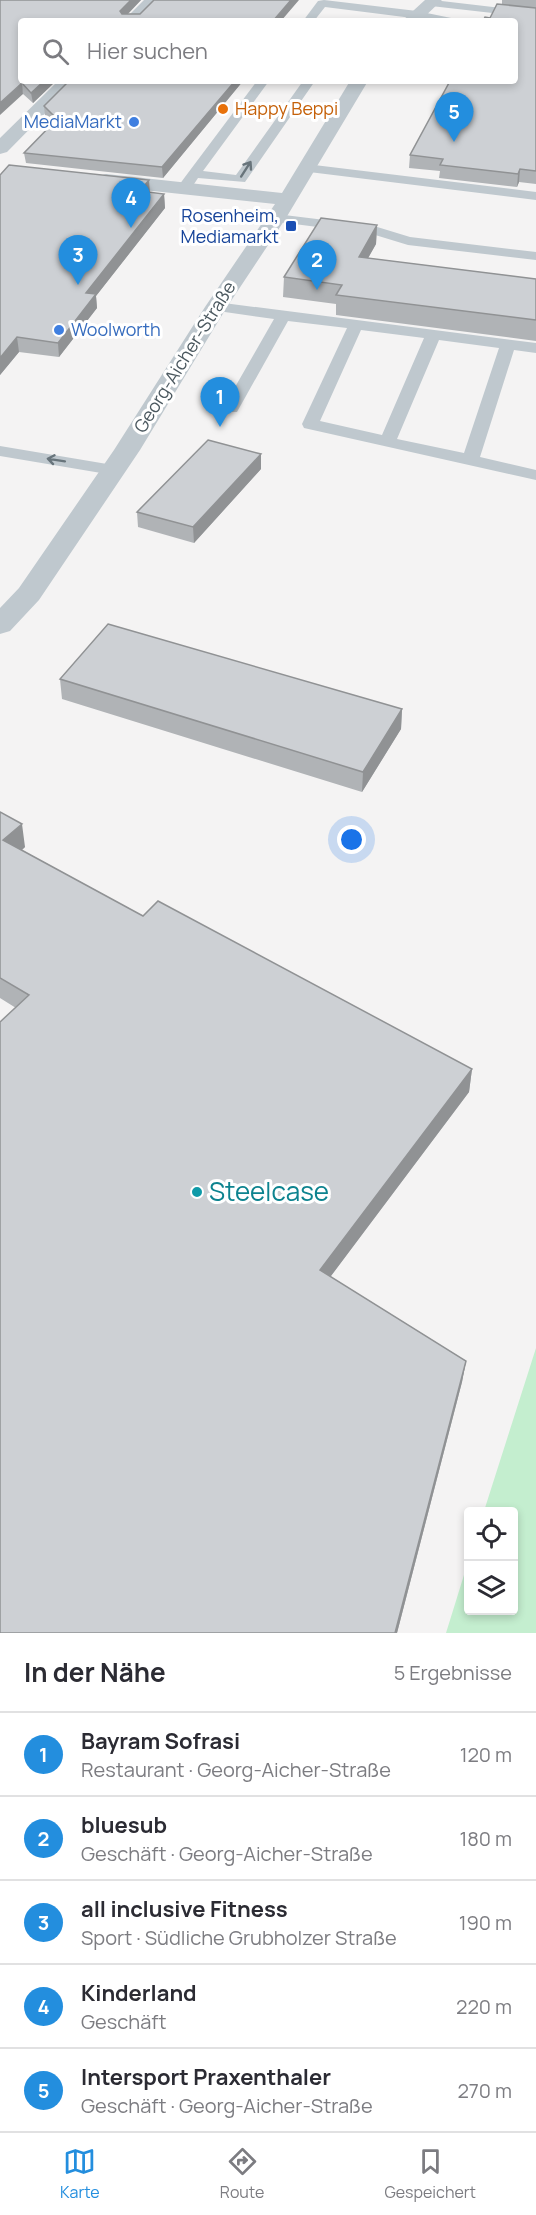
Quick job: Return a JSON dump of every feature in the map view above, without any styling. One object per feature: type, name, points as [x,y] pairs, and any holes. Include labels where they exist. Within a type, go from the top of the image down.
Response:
[{"type":"street","points":[[134,18],[153,0]]},
{"type":"street","points":[[0,148],[65,84]]},
{"type":"street","name":"Georg-Aicher-Straße","points":[[0,626],[29,594],[112,470],[281,209],[357,84]]},
{"type":"street","points":[[82,177],[189,181],[281,209]]},
{"type":"lane","points":[[310,18],[322,3],[338,2],[354,7],[536,15]]},
{"type":"lane","points":[[345,18],[354,7]]},
{"type":"lane","points":[[422,10],[444,18]]},
{"type":"lane","points":[[189,181],[261,84]]},
{"type":"lane","points":[[189,181],[240,179],[307,84]]},
{"type":"lane","points":[[306,168],[536,196]]},
{"type":"lane","points":[[281,209],[374,230],[408,241],[536,256]]},
{"type":"lane","points":[[216,307],[536,348]]},
{"type":"lane","points":[[231,408],[282,316]]},
{"type":"lane","points":[[356,325],[310,424],[536,476]]},
{"type":"lane","points":[[387,442],[433,335]]},
{"type":"lane","points":[[470,460],[508,344]]},
{"type":"lane","points":[[0,451],[112,470]]},
{"type":"green space","points":[[536,1348],[536,1633],[446,1633],[464,1575],[464,1615],[518,1615],[518,1507],[485,1507]]},
{"type":"building","points":[[0,0],[131,0],[120,11],[122,14],[140,14],[154,0],[291,0],[276,18],[18,18],[18,84],[21,84],[0,103]]},
{"type":"building","points":[[497,4],[536,8],[536,171],[520,169],[518,174],[440,165],[443,159],[410,155],[448,84],[518,84],[518,18],[490,18]]},
{"type":"building","points":[[23,84],[41,84],[31,93]]},
{"type":"building","name":"MediaMarkt","points":[[66,84],[232,84],[162,167],[24,153],[57,119],[44,106]]},
{"type":"building","points":[[9,165],[149,180],[140,191],[164,194],[86,293],[96,294],[58,343],[17,337],[0,358],[0,175]]},
{"type":"building","points":[[321,218],[377,225],[359,257],[536,279],[536,320],[336,295],[342,285],[284,277]]},
{"type":"building","points":[[208,440],[261,454],[193,527],[137,512]]},
{"type":"building","points":[[108,624],[402,709],[363,772],[60,679]]},
{"type":"building","name":"Steelcase","points":[[0,812],[22,824],[3,840],[143,916],[158,901],[472,1069],[320,1270],[466,1361],[395,1633],[0,1633],[0,1022],[29,995],[0,978]]},
{"type":"place","name":"Happy Beppi","points":[[223,109]]},
{"type":"place","name":"MediaMarkt","points":[[134,122]]},
{"type":"place","name":"Intersport Praxenthaler","points":[[454,142]]},
{"type":"place","name":"Rosenheim, Mediamarkt","points":[[291,226]]},
{"type":"place","name":"Kinderland","points":[[131,228]]},
{"type":"place","name":"all inclusive Fitness","points":[[78,285]]},
{"type":"place","name":"bluesub","points":[[317,290]]},
{"type":"place","name":"Woolworth","points":[[59,330]]},
{"type":"place","name":"Bayram Sofrasi","points":[[220,427]]},
{"type":"place","name":"Steelcase","points":[[197,1192]]}]
